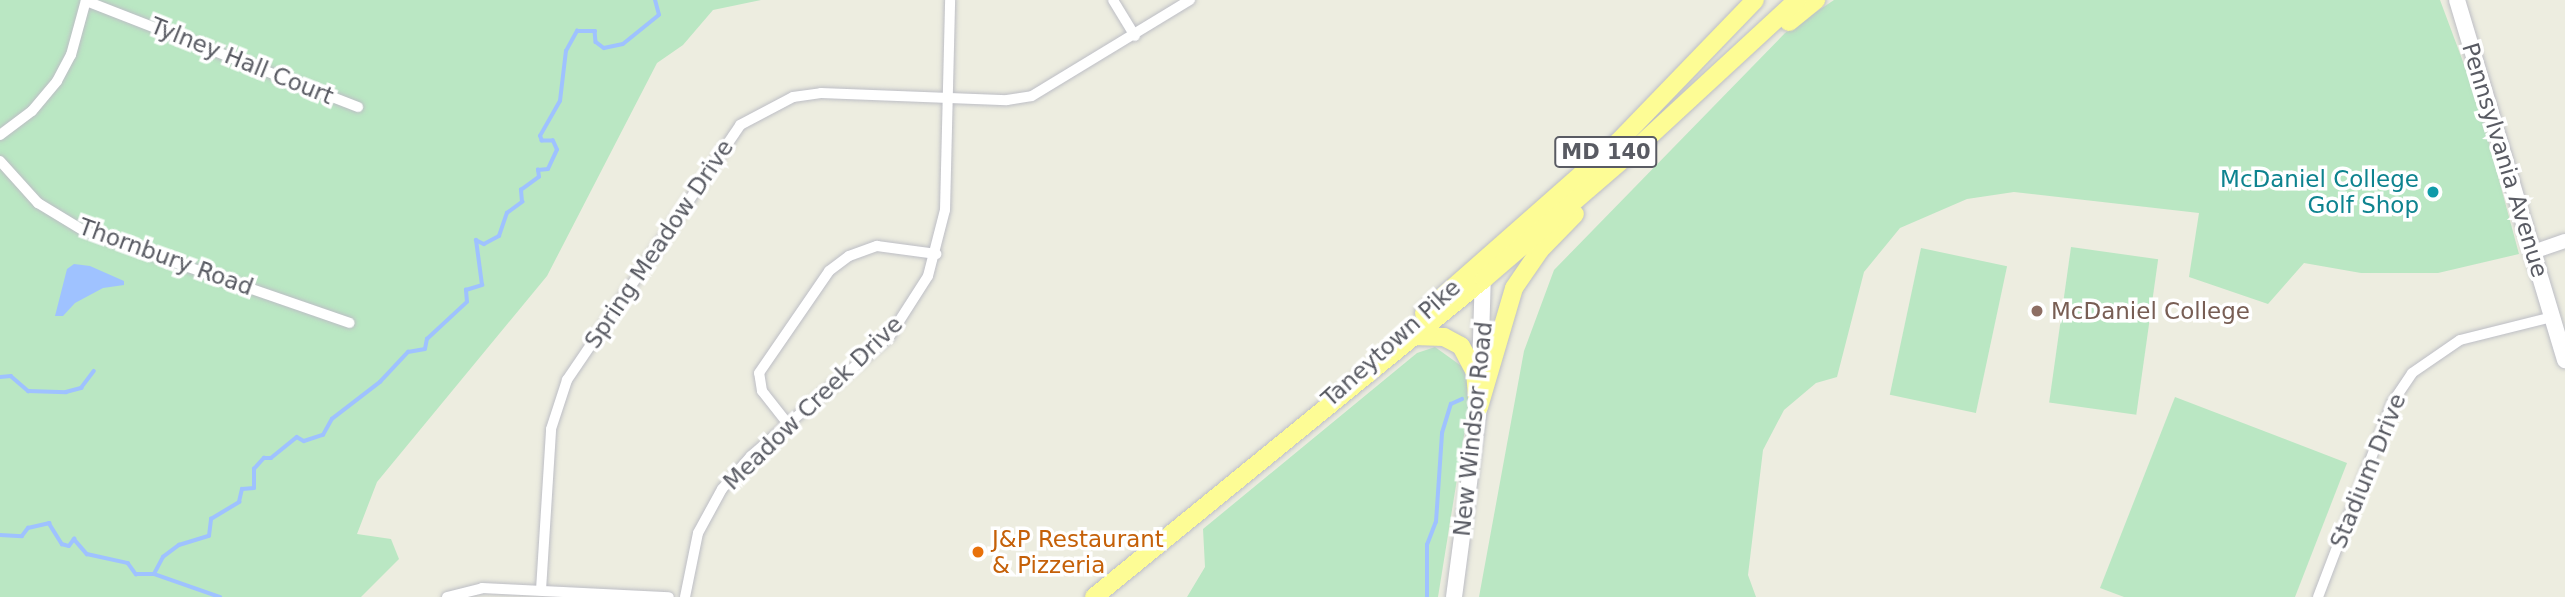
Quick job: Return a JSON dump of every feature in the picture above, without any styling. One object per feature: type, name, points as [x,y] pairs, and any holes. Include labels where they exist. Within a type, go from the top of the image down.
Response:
[{"type":"highway","name":"MD 140","points":[[1483,261],[1618,142],[1755,0]]},
{"type":"highway","name":"MD 140","points":[[1484,279],[1640,145],[1797,0]]},
{"type":"highway","points":[[1666,120],[1816,0]]},
{"type":"highway","points":[[1479,407],[1506,309],[1526,267],[1640,145]]},
{"type":"highway","name":"Taneytown Pike","points":[[1300,426],[1483,261]]},
{"type":"highway","name":"Taneytown Pike","points":[[1094,597],[1300,426],[1484,279]]},
{"type":"highway","points":[[1413,336],[1444,337],[1461,346],[1475,372],[1479,407]]},
{"type":"main road","name":"Pennsylvania Avenue","points":[[2457,0],[2565,360]]},
{"type":"main road","name":"New Windsor Road","points":[[1454,597],[1479,407],[1483,261]]},
{"type":"street","points":[[0,135],[32,111],[57,81],[71,55],[86,0]]},
{"type":"street","name":"Tylney Hall Court","points":[[86,0],[358,107]]},
{"type":"street","name":"Meadow Creek Drive","points":[[685,597],[693,550],[712,504],[734,473],[897,327],[922,288],[936,254],[944,210],[950,0]]},
{"type":"street","points":[[1113,0],[1135,36]]},
{"type":"street","name":"Spring Meadow Drive","points":[[541,590],[551,429],[564,389],[740,125],[793,97],[821,93],[948,98],[1032,96],[1135,36],[1190,0]]},
{"type":"street","name":"Thornbury Road","points":[[0,161],[38,203],[84,231],[350,323]]},
{"type":"street","points":[[2533,252],[2565,241]]},
{"type":"street","points":[[788,424],[762,391],[759,373],[829,271],[849,256],[877,246],[936,254]]},
{"type":"street","name":"Stadium Drive","points":[[2318,597],[2392,402],[2412,373],[2460,340],[2552,317]]},
{"type":"street","points":[[447,597],[482,588],[669,597]]},
{"type":"green space","points":[[0,0],[761,0],[713,10],[683,45],[657,63],[547,276],[377,482],[357,534],[391,539],[399,559],[361,597],[0,597]]},
{"type":"green space","points":[[1834,0],[2440,0],[2478,102],[2519,254],[2438,273],[2361,273],[2304,263],[2268,304],[2189,277],[2199,213],[2014,192],[1967,199],[1900,228],[1864,272],[1837,377],[1816,383],[1784,410],[1763,450],[1748,575],[1756,597],[1479,597],[1524,351],[1554,270],[1785,33]]},
{"type":"green space","points":[[2071,247],[2158,259],[2136,415],[2049,402]]},
{"type":"green space","points":[[1921,248],[2007,266],[1976,413],[1890,395]]},
{"type":"green space","points":[[1435,347],[1467,370],[1471,392],[1438,597],[1187,597],[1205,567],[1203,529],[1417,353]]},
{"type":"green space","points":[[2175,397],[2347,463],[2295,597],[2124,597],[2100,588]]},
{"type":"water","points":[[74,264],[90,266],[124,281],[124,285],[103,288],[75,303],[63,316],[55,316],[67,269]]},
{"type":"waterway","points":[[154,574],[163,557],[179,545],[209,536],[211,519],[239,502],[242,489],[254,488],[254,469],[264,458],[271,458],[297,437],[304,441],[323,435],[332,419],[380,382],[408,352],[425,349],[427,339],[467,302],[466,290],[482,285],[476,240],[484,244],[499,236],[507,213],[522,202],[521,190],[539,177],[538,170],[548,169],[557,150],[553,141],[542,141],[540,136],[560,101],[566,51],[577,31],[595,31],[596,42],[604,48],[623,44],[659,15],[655,0]]},
{"type":"waterway","points":[[0,377],[11,376],[28,391],[66,392],[81,388],[94,371]]},
{"type":"waterway","points":[[1427,597],[1427,545],[1436,522],[1442,433],[1451,404],[1462,399]]},
{"type":"waterway","points":[[0,535],[22,536],[28,528],[49,523],[62,544],[69,546],[74,539],[87,554],[128,563],[136,574],[154,574],[220,597]]},
{"type":"place","name":"McDaniel College Golf Shop","points":[[2433,192]]},
{"type":"place","name":"McDaniel College","points":[[2037,311]]},
{"type":"place","name":"J&P Restaurant & Pizzeria","points":[[978,552]]}]
